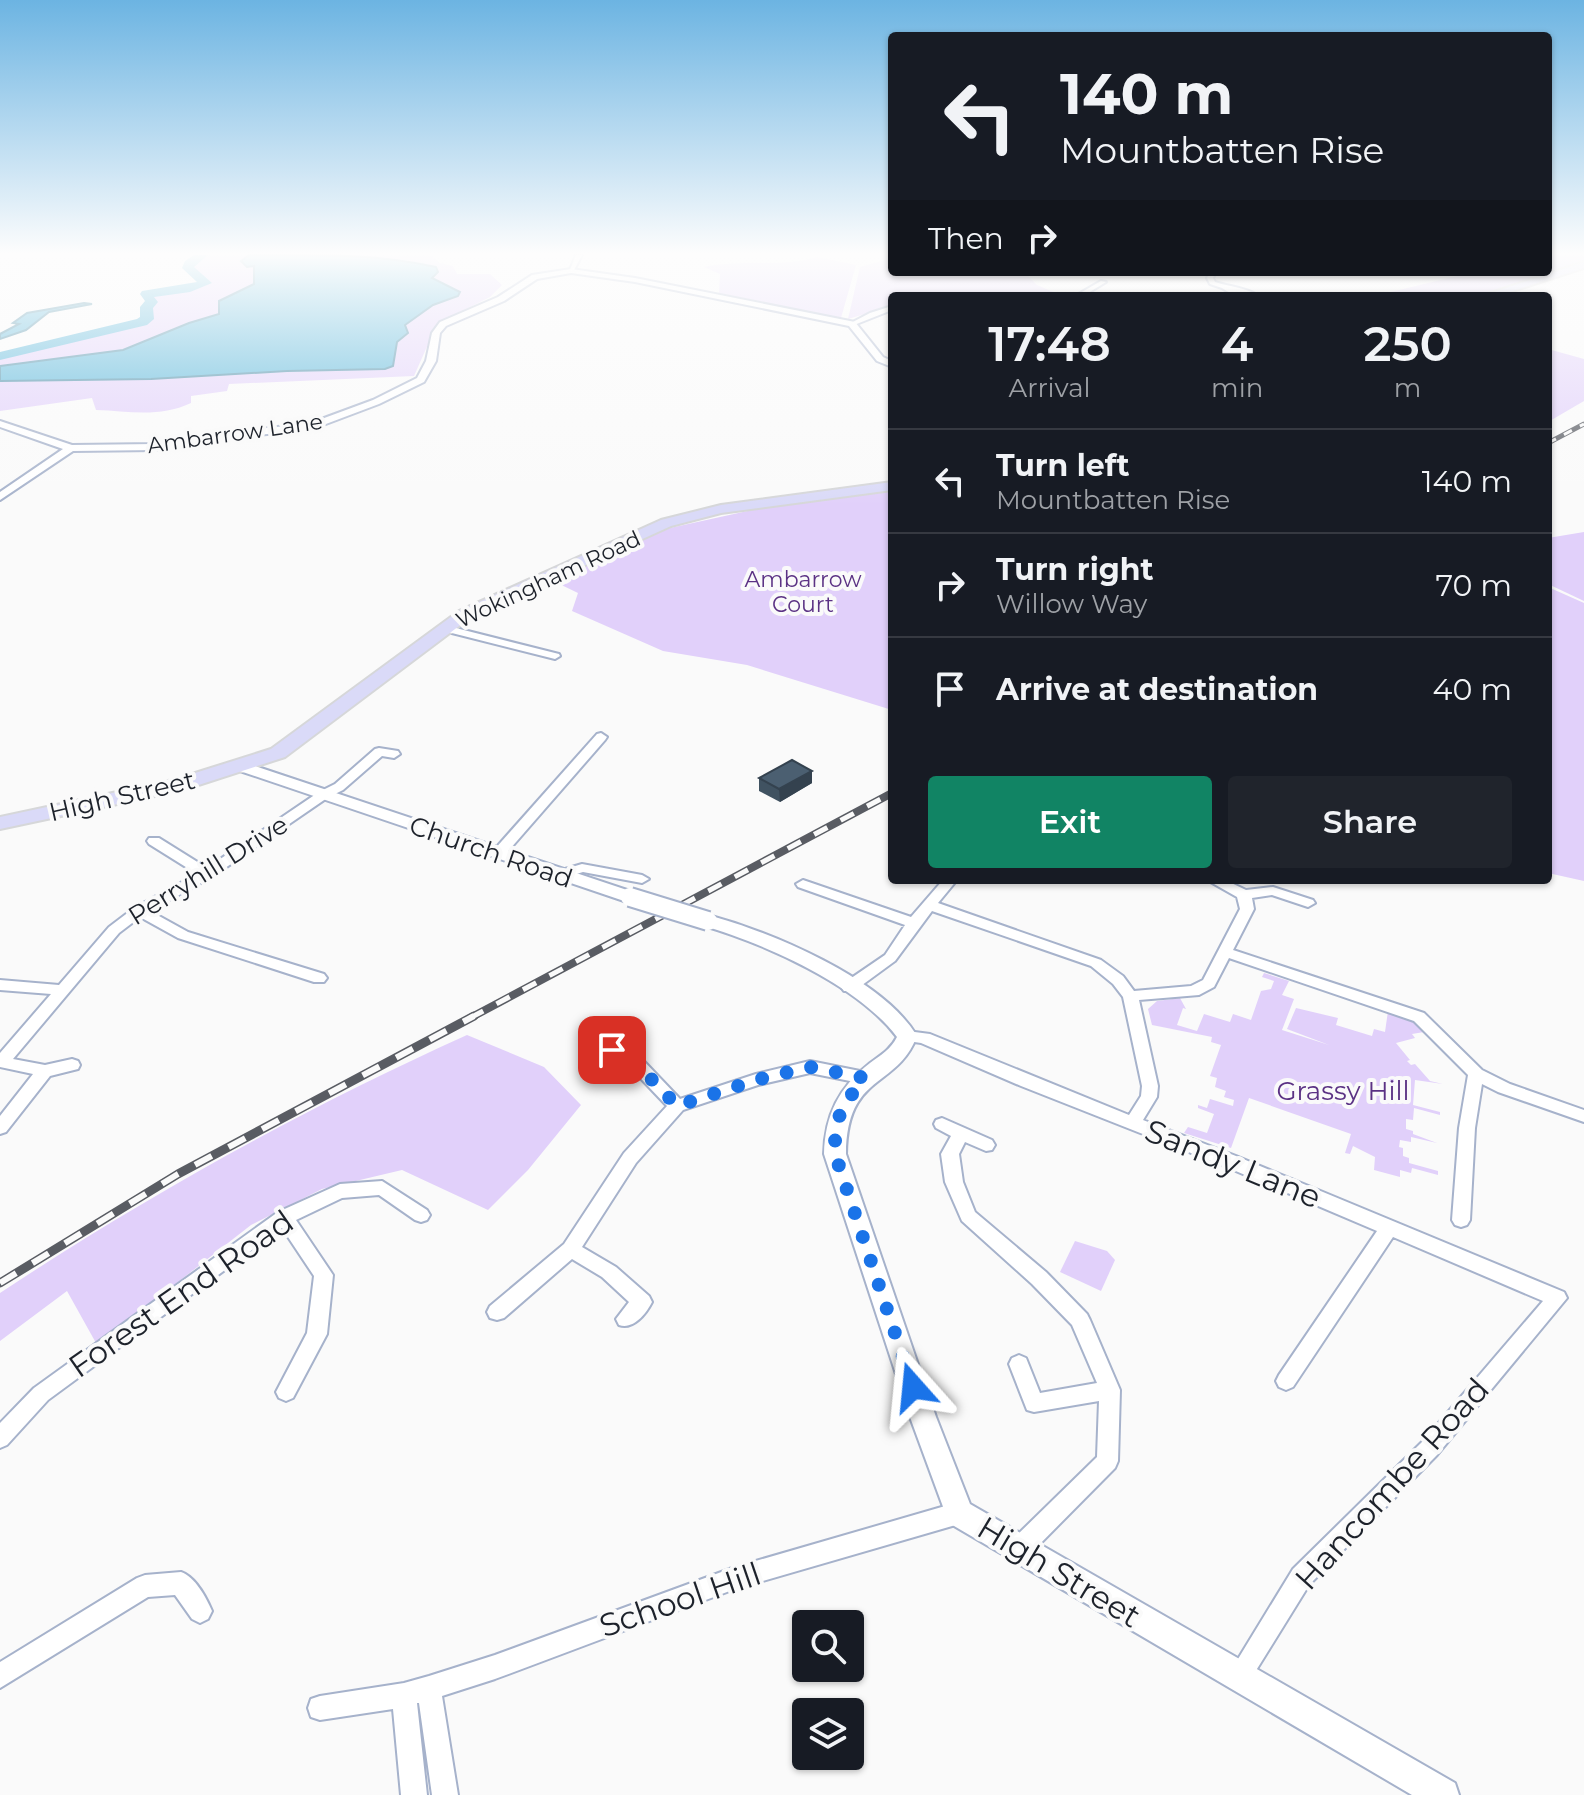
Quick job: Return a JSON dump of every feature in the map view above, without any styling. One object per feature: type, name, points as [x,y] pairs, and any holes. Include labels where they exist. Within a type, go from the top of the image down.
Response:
[{"type":"main road","name":"Wokingham Road","points":[[243,767],[278,753],[465,614],[666,523],[760,503],[888,487]]},
{"type":"main road","name":"High Street","points":[[0,823],[243,767]]},
{"type":"street","name":"Ambarrow Lane","points":[[71,448],[156,447],[310,427],[421,380],[431,361],[435,339]]},
{"type":"street","points":[[864,339],[880,359],[888,362]]},
{"type":"street","points":[[0,424],[71,448]]},
{"type":"street","points":[[0,497],[71,448]]},
{"type":"street","points":[[444,628],[555,656]]},
{"type":"street","points":[[498,854],[601,737]]},
{"type":"street","name":"Perryhill Drive","points":[[72,1065],[45,1071],[1,1062],[114,930],[139,911],[207,874],[339,787],[379,752],[394,754]]},
{"type":"street","points":[[276,777],[278,753]]},
{"type":"street","name":"Church Road","points":[[243,767],[560,875],[767,939],[849,987]]},
{"type":"street","points":[[154,841],[207,874]]},
{"type":"street","points":[[560,875],[582,868],[642,879]]},
{"type":"street","points":[[803,884],[914,923]]},
{"type":"street","points":[[907,1036],[901,1024],[849,987],[890,958],[947,884]]},
{"type":"street","points":[[1222,884],[1244,895],[1273,891],[1308,903]]},
{"type":"street","points":[[1130,996],[1194,991],[1209,983],[1247,909],[1244,895]]},
{"type":"street","points":[[930,905],[1096,963],[1118,980],[1130,996],[1150,1086],[1149,1097],[1132,1124]]},
{"type":"street","points":[[139,911],[183,935],[319,978]]},
{"type":"street","points":[[1225,952],[1419,1017],[1476,1074],[1504,1088],[1584,1116]]},
{"type":"street","points":[[0,985],[63,990]]},
{"type":"street","name":"High Street","points":[[907,1036],[903,1049],[865,1078],[846,1102],[834,1127],[835,1154],[923,1417],[959,1513],[1443,1795]]},
{"type":"street","name":"Sandy Lane","points":[[907,1036],[924,1038],[1230,1161],[1557,1298]]},
{"type":"street","points":[[591,1040],[633,1060],[677,1106]]},
{"type":"street","points":[[497,1312],[571,1249],[630,1158],[677,1106],[756,1080],[810,1067],[865,1078]]},
{"type":"street","points":[[0,1128],[45,1071]]},
{"type":"street","points":[[1461,1220],[1467,1128],[1476,1074]]},
{"type":"street","points":[[942,1124],[986,1145]]},
{"type":"street","points":[[961,1134],[950,1154],[954,1182],[968,1216],[1039,1278],[1080,1320],[1110,1390],[1107,1461],[1019,1549]]},
{"type":"street","name":"Forest End Road","points":[[0,1438],[41,1394],[284,1217],[340,1191],[382,1188],[421,1215]]},
{"type":"street","points":[[284,1217],[324,1275],[317,1334],[286,1392]]},
{"type":"street","points":[[1286,1381],[1389,1228]]},
{"type":"street","points":[[571,1249],[609,1272],[642,1302],[626,1319]]},
{"type":"street","name":"Hancombe Road","points":[[1239,1678],[1301,1577],[1430,1448],[1557,1298]]},
{"type":"street","points":[[1019,1364],[1034,1403],[1110,1390]]},
{"type":"street","name":"School Hill","points":[[320,1708],[429,1688],[495,1667],[735,1578],[959,1513]]},
{"type":"street","points":[[0,1676],[145,1586],[181,1583],[200,1611]]},
{"type":"street","points":[[429,1688],[445,1795]]},
{"type":"street","points":[[404,1695],[414,1795]]},
{"type":"green space","points":[[68,339],[430,339],[414,376],[229,384],[227,391],[191,396],[191,403],[156,412],[96,410],[92,398],[0,411],[0,355]]},
{"type":"green space","points":[[1552,350],[1584,359],[1584,401],[1552,420]]},
{"type":"green space","name":"Ambarrow Court","points":[[888,491],[888,709],[747,665],[663,651],[572,611],[578,593],[551,580],[670,528],[784,503]]},
{"type":"green space","points":[[1584,532],[1584,601],[1552,586],[1552,537]]},
{"type":"green space","points":[[1552,589],[1584,603],[1584,881],[1552,874]]},
{"type":"green space","name":"Grassy Hill","points":[[1264,973],[1289,981],[1282,995],[1294,999],[1282,1030],[1329,1045],[1287,1029],[1296,1008],[1338,1018],[1336,1025],[1372,1036],[1374,1029],[1385,1032],[1388,1011],[1413,1021],[1424,1032],[1412,1034],[1415,1038],[1396,1043],[1411,1065],[1415,1064],[1430,1081],[1443,1084],[1415,1080],[1413,1105],[1440,1112],[1440,1115],[1414,1108],[1413,1120],[1406,1119],[1406,1129],[1437,1143],[1411,1137],[1411,1142],[1400,1140],[1399,1147],[1403,1148],[1403,1156],[1409,1158],[1409,1163],[1438,1171],[1438,1175],[1412,1168],[1411,1173],[1400,1170],[1400,1177],[1374,1170],[1375,1157],[1353,1146],[1350,1154],[1345,1153],[1351,1134],[1249,1098],[1231,1148],[1184,1133],[1188,1127],[1207,1133],[1214,1114],[1198,1108],[1198,1105],[1207,1108],[1210,1099],[1233,1106],[1234,1100],[1224,1097],[1226,1091],[1215,1087],[1217,1078],[1210,1076],[1221,1045],[1211,1042],[1212,1037],[1152,1025],[1148,1009],[1157,1001],[1180,998],[1186,1009],[1183,1008],[1177,1025],[1197,1031],[1204,1014],[1230,1022],[1233,1014],[1251,1020],[1261,991],[1271,989],[1274,981],[1262,977]]},
{"type":"green space","points":[[467,1035],[544,1067],[581,1105],[528,1170],[488,1210],[402,1170],[322,1189],[251,1225],[96,1343],[67,1291],[0,1341],[0,1293],[228,1155],[346,1092]]},
{"type":"green space","points":[[1075,1241],[1107,1251],[1115,1260],[1101,1291],[1060,1272]]},
{"type":"water","points":[[150,339],[401,339],[397,342],[393,366],[385,369],[151,379],[0,381],[0,366],[123,350]]},
{"type":"building","points":[[792,760],[812,771],[779,789],[759,778]]},
{"type":"waterway","points":[[0,356],[72,339]]},
{"type":"railway","points":[[1552,441],[1584,424]]},
{"type":"railway","points":[[470,1018],[888,795]]},
{"type":"railway","points":[[0,1283],[178,1174],[474,1016]]},
{"type":"route","points":[[612,1050],[633,1060],[677,1106],[756,1080],[810,1067],[865,1078],[846,1102],[834,1127],[835,1154],[913,1387]]}]
